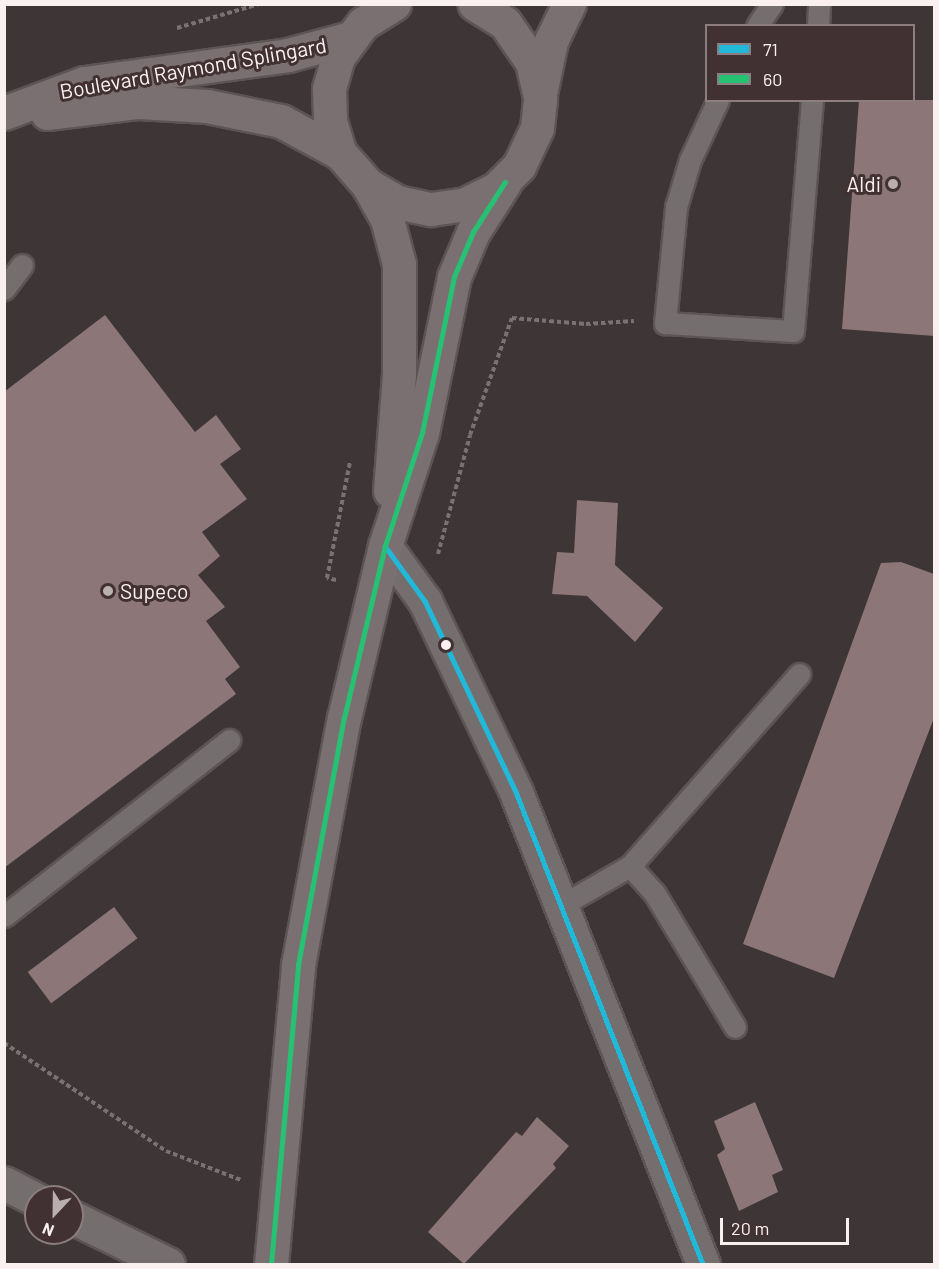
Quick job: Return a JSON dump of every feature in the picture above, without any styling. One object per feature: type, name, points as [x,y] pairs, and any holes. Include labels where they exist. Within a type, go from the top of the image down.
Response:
[{"type":"main road","points":[[340,153],[328,99],[334,67],[350,38],[394,4]]},
{"type":"main road","points":[[475,4],[521,41],[540,97]]},
{"type":"main road","points":[[271,1264],[292,1008],[314,869],[385,546],[422,433],[454,277],[473,232],[530,148],[551,41],[569,4]]},
{"type":"main road","name":"Boulevard Raymond Splingard","points":[[4,113],[84,83],[288,54],[350,38]]},
{"type":"main road","points":[[4,122],[91,105],[207,106],[281,121],[340,153],[368,185],[387,219],[399,264],[399,374],[385,546]]},
{"type":"main road","points":[[368,185],[397,202],[431,209],[465,204],[505,182]]},
{"type":"street","points":[[385,546],[417,589],[444,639],[562,905],[702,1264]]},
{"type":"street","points":[[4,1183],[24,1193]]},
{"type":"street","points":[[84,1223],[168,1264]]},
{"type":"lane","points":[[758,24],[772,4]]},
{"type":"lane","points":[[818,24],[819,4]]},
{"type":"lane","points":[[717,102],[690,160],[676,207],[665,323],[793,331],[812,102]]},
{"type":"lane","points":[[4,289],[22,266]]},
{"type":"lane","points":[[562,905],[630,866],[799,674]]},
{"type":"lane","points":[[4,916],[229,740]]},
{"type":"lane","points":[[630,866],[655,894],[735,1028]]},
{"type":"path","points":[[435,567],[470,435],[512,318],[586,324],[665,323]]},
{"type":"path","points":[[327,578],[353,450]]},
{"type":"path","points":[[4,1043],[166,1151],[275,1201]]},
{"type":"building","name":"Aldi","points":[[934,100],[934,336],[842,329],[859,102]]},
{"type":"building","name":"Supeco","points":[[105,315],[195,432],[216,415],[241,449],[220,464],[247,499],[202,532],[220,556],[198,575],[225,607],[206,621],[240,667],[225,679],[236,694],[4,868],[4,392]]},
{"type":"building","points":[[577,500],[618,503],[615,565],[663,608],[635,642],[587,596],[552,594],[557,552],[574,553]]},
{"type":"building","points":[[901,562],[934,574],[934,718],[834,978],[743,944],[881,563]]},
{"type":"building","points":[[114,907],[137,938],[51,1003],[28,972]]},
{"type":"building","points":[[755,1102],[783,1170],[772,1175],[778,1192],[739,1211],[717,1155],[725,1149],[714,1121]]},
{"type":"building","points":[[537,1117],[569,1146],[553,1164],[556,1168],[464,1264],[428,1232],[516,1132],[522,1136]]},
{"type":"transit line","name":"60","points":[[271,1264],[298,965],[344,718],[385,546],[422,433],[454,277],[473,232],[505,182]]},
{"type":"transit line","name":"71","points":[[385,546],[425,601],[516,792],[703,1264]]},
{"type":"place","name":"Aldi","points":[[893,184]]},
{"type":"place","name":"Supeco","points":[[108,591]]}]
